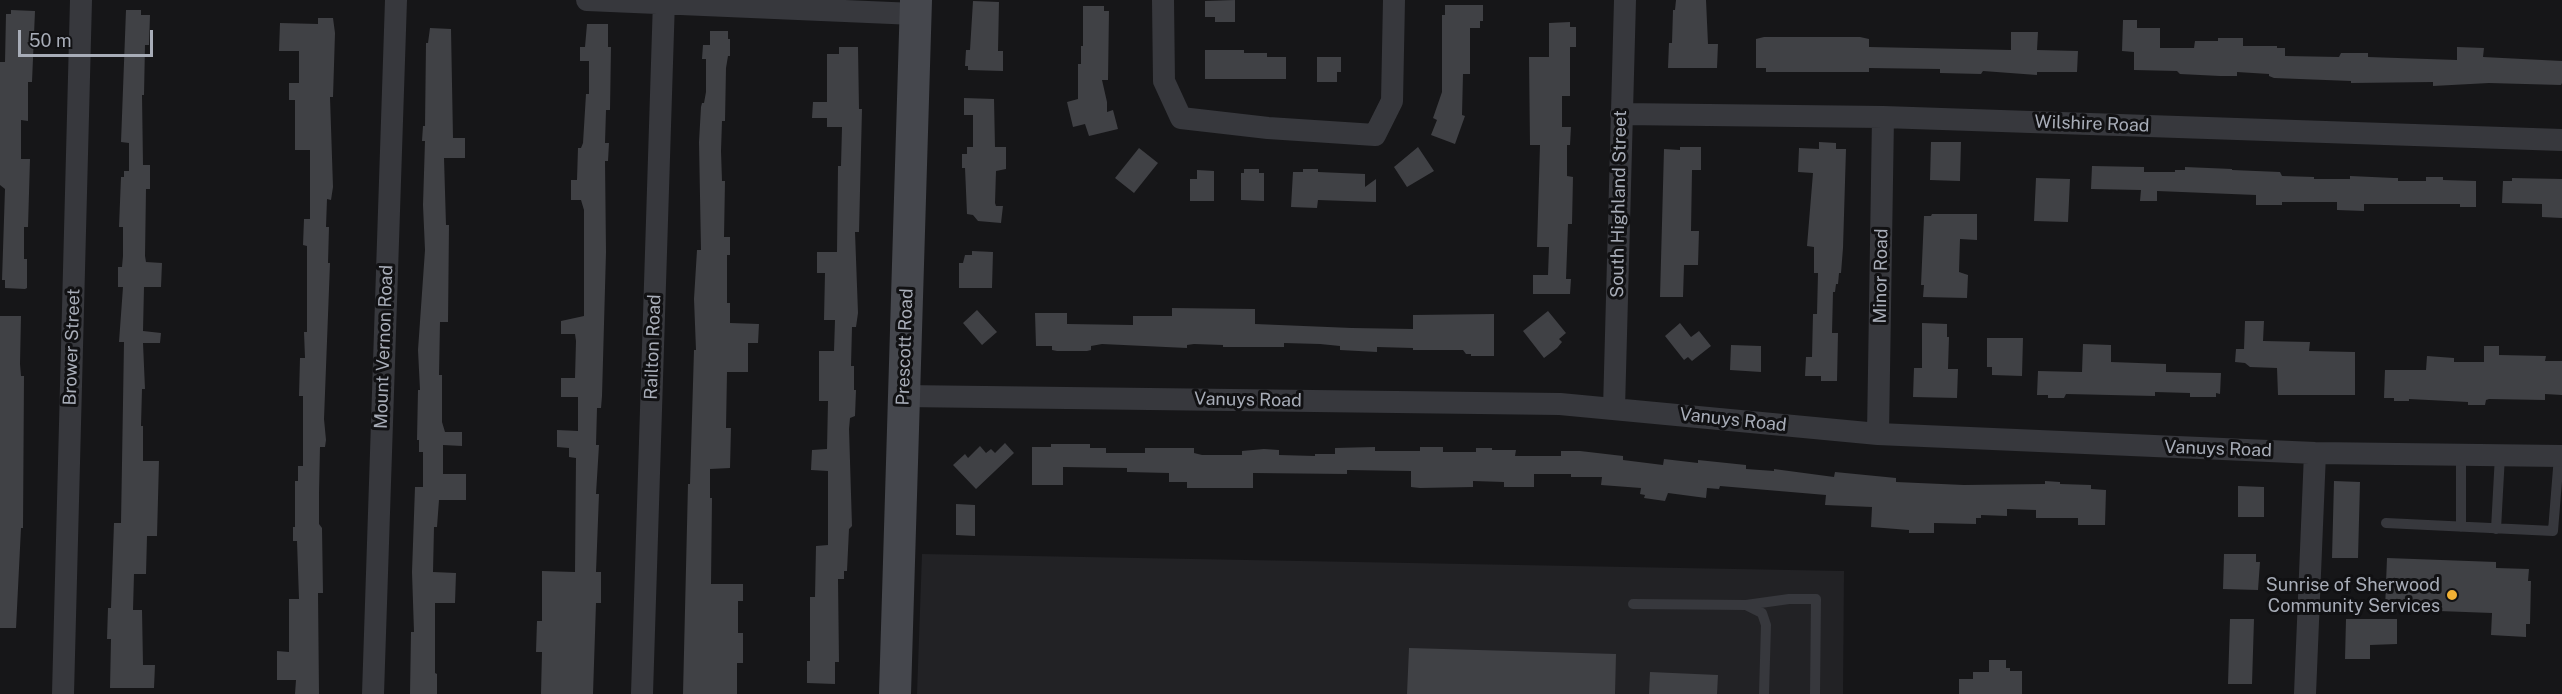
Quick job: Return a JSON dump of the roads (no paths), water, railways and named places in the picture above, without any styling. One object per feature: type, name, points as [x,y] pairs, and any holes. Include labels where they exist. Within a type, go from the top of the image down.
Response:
[{"type":"main road","name":"Prescott Road","points":[[895,694],[915,7]]},
{"type":"street","name":"Brower Street","points":[[63,694],[81,0]]},
{"type":"street","name":"Mount Vernon Road","points":[[373,694],[396,0]]},
{"type":"street","points":[[587,0],[915,7]]},
{"type":"street","points":[[1163,0],[1164,81],[1181,118],[1268,128],[1375,135],[1392,101],[1394,0]]},
{"type":"street","name":"South Highland Street","points":[[1614,409],[1625,0]]},
{"type":"street","name":"Railton Road","points":[[642,694],[664,2]]},
{"type":"street","name":"Wilshire Road","points":[[1621,114],[1884,117],[2562,140]]},
{"type":"street","name":"Minor Road","points":[[1878,435],[1884,117]]},
{"type":"street","name":"Vanuys Road","points":[[903,396],[1560,404],[1878,435],[2315,453],[2561,456]]},
{"type":"street","points":[[2305,694],[2315,453]]},
{"type":"lane","points":[[2461,455],[2461,527]]},
{"type":"lane","points":[[2496,529],[2500,455]]},
{"type":"lane","points":[[2386,524],[2553,531],[2561,456]]},
{"type":"lane","points":[[1633,604],[1746,605],[1789,598],[1816,599],[1815,694]]},
{"type":"lane","points":[[1746,605],[1762,613],[1766,625],[1764,694]]},
{"type":"place","name":"Sunrise of Sherwood Community Services","points":[[2452,595]]}]
